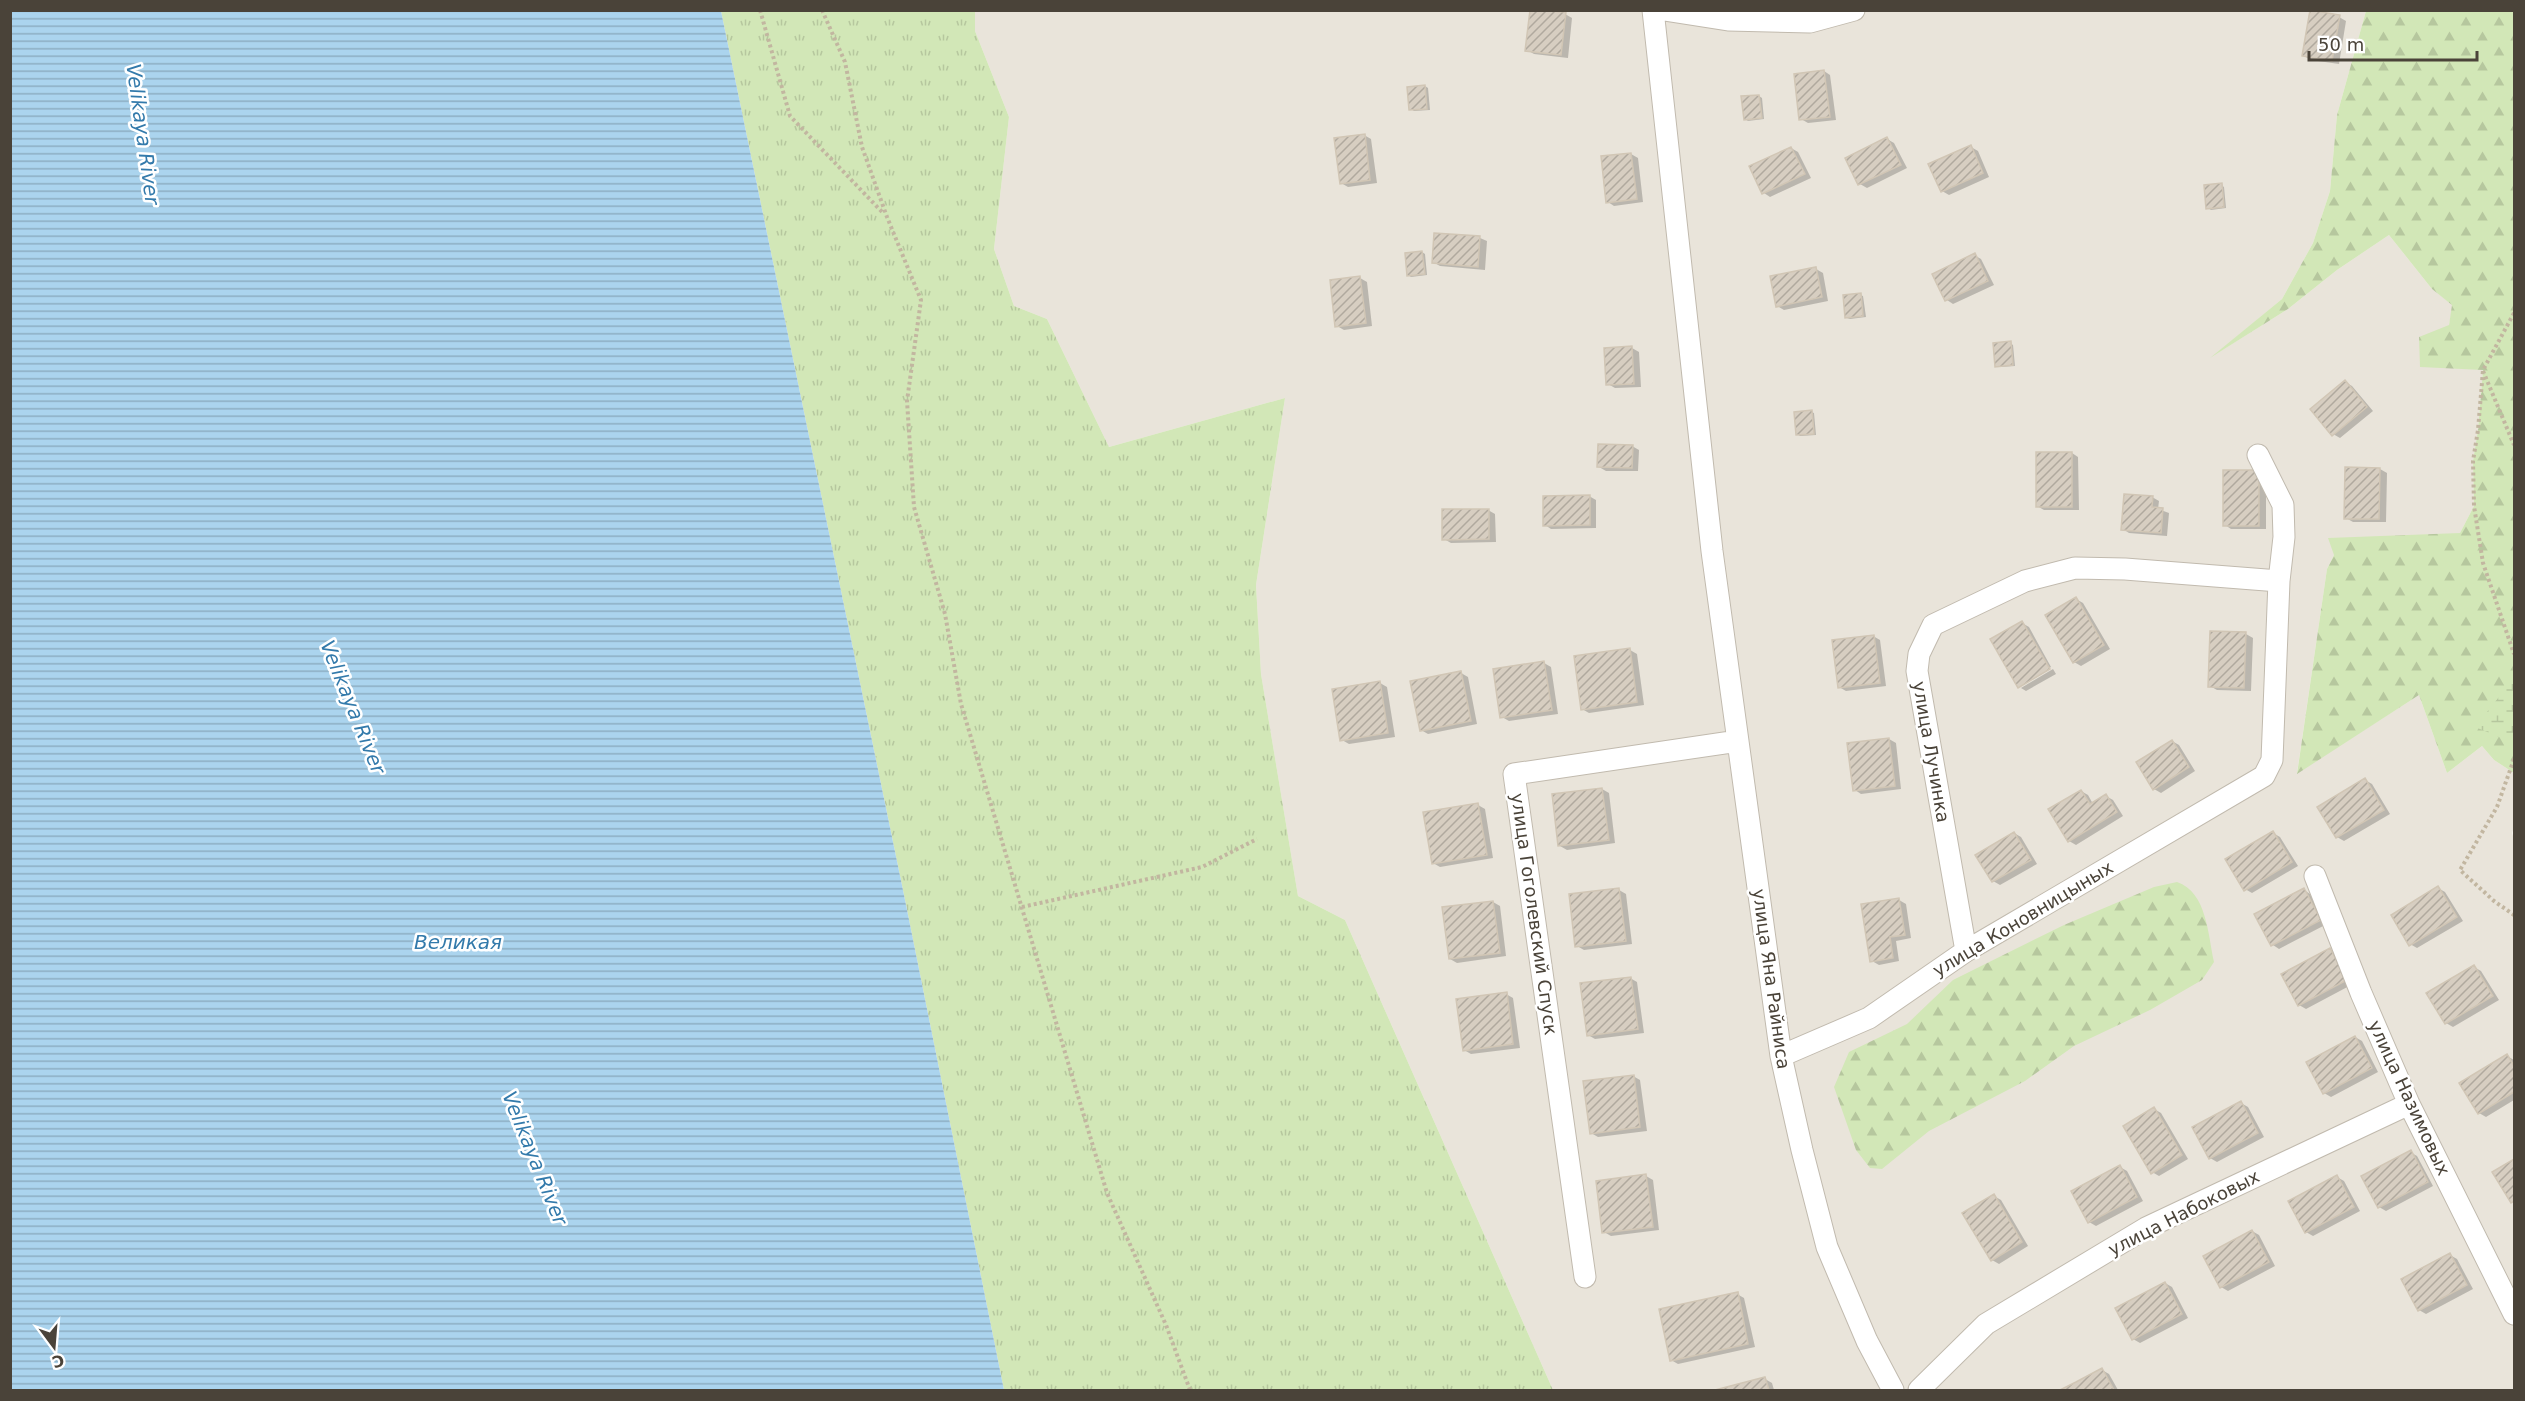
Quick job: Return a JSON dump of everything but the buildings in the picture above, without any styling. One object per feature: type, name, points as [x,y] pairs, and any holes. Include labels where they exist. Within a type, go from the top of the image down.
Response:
[{"type":"street","name":"улица Яна Райниса","points":[[1653,10],[1712,550],[1780,1056],[1827,1247],[1866,1341],[1893,1390]]},
{"type":"street","points":[[1665,10],[1728,20],[1810,22],[1854,10]]},
{"type":"street","points":[[2258,454],[2283,505],[2284,537],[2279,581]]},
{"type":"street","name":"улица Лучинка","points":[[1966,951],[1917,671],[1919,654],[1933,625],[2025,581],[2075,568],[2125,569],[2279,581]]},
{"type":"street","name":"улица Коновницыных","points":[[1780,1056],[1869,1018],[1966,951],[2264,776],[2272,760],[2279,581]]},
{"type":"street","name":"улица Гоголевский Спуск","points":[[1585,1277],[1514,774],[1738,741]]},
{"type":"street","name":"улица Назимовых","points":[[2314,876],[2409,1104],[2514,1314]]},
{"type":"street","name":"улица Набоковых","points":[[1919,1390],[1986,1324],[2146,1228],[2409,1104]]},
{"type":"path","points":[[760,10],[790,116],[887,217]]},
{"type":"path","points":[[822,10],[845,62],[862,147],[887,217],[921,300],[907,401],[914,507],[945,614],[961,704],[1107,1193],[1166,1325],[1190,1390]]},
{"type":"path","points":[[2514,313],[2483,370],[2473,461],[2474,506],[2483,563],[2514,654]]},
{"type":"path","points":[[2483,370],[2514,445]]},
{"type":"path","points":[[2514,759],[2497,807],[2460,870],[2494,901],[2514,915]]},
{"type":"path","points":[[1022,907],[1202,867],[1257,839]]},
{"type":"shaded area","points":[[975,11],[2366,11],[2337,115],[2330,191],[2313,243],[2282,299],[2216,354],[2288,309],[2337,270],[2389,235],[2432,289],[2453,305],[2449,325],[2483,370],[2473,461],[2474,506],[2460,533],[2334,555],[2327,569],[2297,773],[2419,695],[2447,773],[2482,746],[2494,760],[2514,773],[2512,833],[2514,839],[2514,1390],[1553,1390],[1345,920],[1298,896],[1261,674],[1256,585],[1285,398],[1109,447],[1047,319],[1014,306],[994,249],[1009,117],[975,31]]},
{"type":"green space","points":[[721,11],[975,11],[975,31],[1009,117],[994,249],[1014,306],[1047,319],[1109,447],[1285,398],[1256,585],[1261,674],[1298,896],[1345,920],[1553,1390],[1004,1390]]},
{"type":"green space","points":[[2366,11],[2514,11],[2514,773],[2494,760],[2482,746],[2447,773],[2419,695],[2297,774],[2327,569],[2334,555],[2328,538],[2460,533],[2474,506],[2473,461],[2483,370],[2420,367],[2419,337],[2449,325],[2452,305],[2432,289],[2389,235],[2337,270],[2288,309],[2210,358],[2282,299],[2313,243],[2330,191],[2337,115]]},
{"type":"green space","points":[[2514,678],[2514,743],[2475,727]]},
{"type":"green space","points":[[2177,882],[2187,887],[2195,895],[2208,927],[2214,962],[2202,980],[2150,1010],[2074,1046],[2025,1081],[1929,1131],[1882,1169],[1870,1168],[1856,1150],[1834,1087],[1849,1052],[1907,1024],[1953,980],[2064,925],[2154,887]]},
{"type":"water","name":"Великая","points":[[10,11],[721,11],[1004,1390],[11,1390]]},
{"type":"water label","name":"Velikaya River","points":[[143,134]]},
{"type":"water label","name":"Velikaya River","points":[[353,707]]},
{"type":"water label","name":"Velikaya River","points":[[535,1158]]}]
